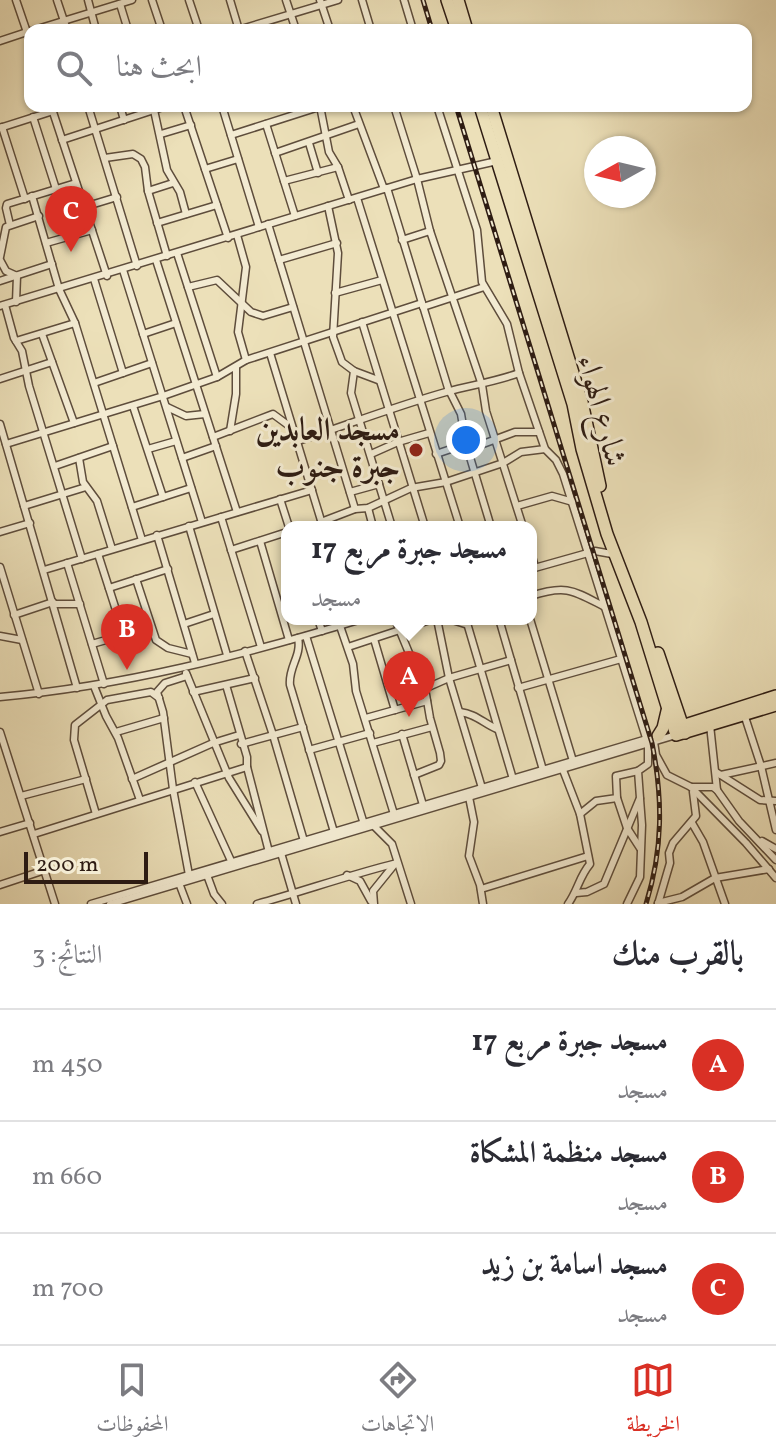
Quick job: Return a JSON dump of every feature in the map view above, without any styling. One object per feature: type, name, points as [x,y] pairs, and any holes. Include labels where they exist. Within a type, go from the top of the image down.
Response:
[{"type":"highway","points":[[447,0],[455,24]]},
{"type":"highway","points":[[458,0],[465,24]]},
{"type":"highway","name":"شارع الهواء","points":[[482,112],[573,404],[582,449],[607,534],[641,622],[668,710],[681,731]]},
{"type":"highway","name":"شارع الهواء","points":[[493,112],[582,402],[603,501],[681,722],[681,731]]},
{"type":"highway","points":[[668,685],[686,713],[705,722],[776,705]]},
{"type":"highway","points":[[681,731],[776,696]]},
{"type":"highway","points":[[652,740],[664,725],[668,710]]},
{"type":"street","points":[[16,0],[27,24]]},
{"type":"street","points":[[57,0],[66,24]]},
{"type":"street","points":[[88,0],[94,24]]},
{"type":"street","points":[[52,24],[132,0]]},
{"type":"street","points":[[152,0],[160,24]]},
{"type":"street","points":[[189,0],[197,24]]},
{"type":"street","points":[[231,0],[237,24]]},
{"type":"street","points":[[286,0],[294,24]]},
{"type":"street","points":[[268,24],[321,3],[338,0]]},
{"type":"street","points":[[362,0],[369,24]]},
{"type":"street","points":[[404,0],[411,24]]},
{"type":"street","points":[[321,3],[328,24]]},
{"type":"street","points":[[120,4],[126,24]]},
{"type":"street","points":[[0,41],[24,33]]},
{"type":"street","points":[[45,112],[1,127],[39,216],[59,289],[75,323],[142,540]]},
{"type":"street","points":[[53,112],[107,276]]},
{"type":"street","points":[[90,112],[137,266]]},
{"type":"street","points":[[122,112],[124,120]]},
{"type":"street","points":[[62,140],[148,112]]},
{"type":"street","points":[[155,112],[167,170],[180,192],[186,214]]},
{"type":"street","points":[[186,112],[228,238]]},
{"type":"street","points":[[224,112],[259,227]]},
{"type":"street","points":[[287,112],[289,117]]},
{"type":"street","points":[[231,135],[304,112]]},
{"type":"street","points":[[322,112],[329,152],[353,199],[382,280],[458,521]]},
{"type":"street","points":[[355,112],[385,189],[450,391],[463,419],[466,444],[489,521]]},
{"type":"street","points":[[396,112],[521,521]]},
{"type":"street","points":[[439,112],[479,237],[478,258],[484,287],[507,324],[519,373],[545,449],[560,466],[591,552],[621,659],[656,755],[667,775],[692,790],[746,843],[776,878]]},
{"type":"street","points":[[33,117],[56,189]]},
{"type":"street","points":[[266,124],[295,216]]},
{"type":"street","points":[[275,153],[359,124]]},
{"type":"street","points":[[161,134],[191,125]]},
{"type":"street","points":[[309,143],[318,173]]},
{"type":"street","points":[[105,158],[128,153],[136,155],[145,167],[148,191],[167,256]]},
{"type":"street","points":[[205,169],[238,159]]},
{"type":"street","points":[[82,559],[25,371],[22,351],[2,306],[417,179],[497,161]]},
{"type":"street","points":[[284,181],[338,167]]},
{"type":"street","points":[[10,225],[6,206],[76,183]]},
{"type":"street","points":[[148,191],[173,183]]},
{"type":"street","points":[[84,207],[117,197]]},
{"type":"street","points":[[157,223],[217,205]]},
{"type":"street","points":[[328,206],[337,243],[334,332],[340,357],[354,371],[378,380]]},
{"type":"street","points":[[17,276],[6,271],[0,259],[4,229],[39,216]]},
{"type":"street","points":[[268,224],[355,509]]},
{"type":"street","points":[[46,243],[92,230]]},
{"type":"street","points":[[402,240],[430,231]]},
{"type":"street","points":[[237,235],[246,267],[238,332],[246,360]]},
{"type":"street","points":[[279,260],[337,243]]},
{"type":"street","points":[[177,253],[217,377]]},
{"type":"street","points":[[156,260],[237,512]]},
{"type":"street","points":[[0,281],[52,264]]},
{"type":"street","points":[[123,270],[202,522]]},
{"type":"street","points":[[16,302],[17,276]]},
{"type":"street","points":[[94,279],[123,373]]},
{"type":"street","points":[[188,287],[217,280],[251,312],[263,316],[293,307]]},
{"type":"street","points":[[335,293],[382,280]]},
{"type":"street","points":[[6,444],[163,396],[217,377],[246,360],[392,312],[453,298],[484,287]]},
{"type":"street","points":[[362,322],[423,521]]},
{"type":"street","points":[[16,341],[75,323]]},
{"type":"street","points":[[143,334],[176,323]]},
{"type":"street","points":[[42,334],[74,423]]},
{"type":"street","points":[[270,353],[321,521]]},
{"type":"street","points":[[0,379],[52,362]]},
{"type":"street","points":[[94,383],[152,363]]},
{"type":"street","points":[[230,431],[236,394],[236,367]]},
{"type":"street","points":[[354,371],[351,393],[390,521]]},
{"type":"street","points":[[298,441],[420,400],[519,373]]},
{"type":"street","points":[[133,406],[163,497]]},
{"type":"street","points":[[166,407],[186,416],[205,414]]},
{"type":"street","points":[[213,437],[273,414],[292,428]]},
{"type":"street","points":[[1,430],[77,688]]},
{"type":"street","points":[[436,454],[466,444],[483,444],[515,432],[539,432]]},
{"type":"street","points":[[371,454],[429,433]]},
{"type":"street","points":[[148,449],[176,441]]},
{"type":"street","points":[[55,466],[113,446]]},
{"type":"street","points":[[182,458],[216,446]]},
{"type":"street","points":[[329,521],[355,509],[368,508],[411,488],[446,482],[503,463],[521,452],[545,449]]},
{"type":"street","points":[[79,458],[86,487],[97,501],[112,549]]},
{"type":"street","points":[[0,468],[11,464]]},
{"type":"street","points":[[350,492],[379,484]]},
{"type":"street","points":[[24,506],[86,487]]},
{"type":"street","points":[[132,507],[191,488]]},
{"type":"street","points":[[44,570],[312,490]]},
{"type":"street","points":[[517,506],[552,496],[573,502]]},
{"type":"street","points":[[280,499],[286,521]]},
{"type":"street","points":[[368,508],[371,521]]},
{"type":"street","points":[[221,517],[261,647]]},
{"type":"street","points":[[0,532],[30,523]]},
{"type":"street","points":[[189,526],[227,655]]},
{"type":"street","points":[[231,550],[281,532]]},
{"type":"street","points":[[537,567],[591,552],[603,545],[607,534]]},
{"type":"street","points":[[157,535],[195,663]]},
{"type":"street","points":[[260,541],[281,613]]},
{"type":"street","points":[[591,552],[615,556]]},
{"type":"street","points":[[98,554],[124,635]]},
{"type":"street","points":[[67,563],[104,684]]},
{"type":"street","points":[[0,567],[39,694]]},
{"type":"street","points":[[109,588],[168,569]]},
{"type":"street","points":[[136,579],[156,640],[163,646],[192,654]]},
{"type":"street","points":[[537,594],[571,589],[605,607]]},
{"type":"street","points":[[14,615],[53,603],[80,604]]},
{"type":"street","points":[[184,624],[214,614]]},
{"type":"street","points":[[285,625],[289,640]]},
{"type":"street","points":[[320,625],[322,631]]},
{"type":"street","points":[[397,625],[422,672],[441,761],[439,765],[414,775]]},
{"type":"street","points":[[348,647],[417,625]]},
{"type":"street","points":[[436,625],[482,788]]},
{"type":"street","points":[[471,625],[480,669],[513,779]]},
{"type":"street","points":[[501,625],[543,770]]},
{"type":"street","points":[[532,625],[573,761]]},
{"type":"street","points":[[0,697],[104,684],[340,626],[355,671],[356,691],[394,814]]},
{"type":"street","points":[[92,644],[151,627]]},
{"type":"street","points":[[0,636],[22,640]]},
{"type":"street","points":[[306,636],[364,824]]},
{"type":"street","points":[[298,638],[299,652],[290,670],[289,680],[334,832]]},
{"type":"street","points":[[374,639],[395,710]]},
{"type":"street","points":[[245,651],[304,841]]},
{"type":"street","points":[[518,688],[621,659]]},
{"type":"street","points":[[424,689],[449,678],[511,660]]},
{"type":"street","points":[[183,666],[226,772],[262,831]]},
{"type":"street","points":[[187,676],[162,684],[157,692],[164,718],[189,875]]},
{"type":"street","points":[[193,692],[255,678]]},
{"type":"street","points":[[226,685],[241,744],[248,759],[247,767],[269,852]]},
{"type":"street","points":[[94,686],[116,732],[140,800]]},
{"type":"street","points":[[96,814],[73,729],[101,703],[151,692],[159,698]]},
{"type":"street","points":[[366,718],[427,701]]},
{"type":"street","points":[[460,712],[474,714],[486,725],[497,729]]},
{"type":"street","points":[[744,714],[773,802],[776,830]]},
{"type":"street","points":[[116,732],[164,718]]},
{"type":"street","points":[[705,722],[718,774],[717,790]]},
{"type":"street","points":[[241,744],[303,727]]},
{"type":"street","points":[[373,743],[432,727]]},
{"type":"street","points":[[110,904],[126,902],[179,883],[563,770],[681,731]]},
{"type":"street","points":[[0,732],[55,904]]},
{"type":"street","points":[[309,750],[370,733]]},
{"type":"street","points":[[402,734],[423,805]]},
{"type":"street","points":[[132,779],[213,743],[239,735]]},
{"type":"street","points":[[91,904],[652,740]]},
{"type":"street","points":[[640,848],[627,828],[617,798],[616,776],[638,771],[648,764],[652,740]]},
{"type":"street","points":[[718,774],[776,763]]},
{"type":"street","points":[[34,834],[247,767]]},
{"type":"street","points":[[563,770],[580,814],[590,864],[579,876],[576,893],[568,904]]},
{"type":"street","points":[[627,904],[640,877],[642,825],[638,771]]},
{"type":"street","points":[[718,774],[746,793],[773,802]]},
{"type":"street","points":[[21,796],[86,779]]},
{"type":"street","points":[[195,782],[232,863]]},
{"type":"street","points":[[692,790],[713,787],[717,790],[739,821],[776,860]]},
{"type":"street","points":[[692,790],[696,816],[673,843],[658,904],[683,900],[715,878],[769,869]]},
{"type":"street","points":[[469,797],[474,822],[469,856],[483,904]]},
{"type":"street","points":[[580,814],[596,801],[617,798]]},
{"type":"street","points":[[576,893],[587,892],[604,884],[640,798]]},
{"type":"street","points":[[0,832],[30,823]]},
{"type":"street","points":[[692,823],[703,842],[725,904]]},
{"type":"street","points":[[374,826],[389,839],[411,904]]},
{"type":"street","points":[[755,837],[776,849]]},
{"type":"street","points":[[281,853],[296,904]]},
{"type":"street","points":[[481,889],[588,856]]},
{"type":"street","points":[[257,904],[294,895],[346,875],[397,863]]},
{"type":"street","points":[[373,904],[373,891],[397,863]]},
{"type":"street","points":[[0,885],[45,870]]},
{"type":"street","points":[[207,875],[214,894],[222,904]]},
{"type":"street","points":[[346,875],[360,881],[373,904]]},
{"type":"street","points":[[179,883],[187,904]]},
{"type":"railway","points":[[423,0],[430,24]]},
{"type":"railway","points":[[458,112],[652,743],[660,824],[656,864],[646,904]]},
{"type":"place","name":"مسجد اسامة بن زيد","points":[[71,252]]},
{"type":"place","name":"مسجد العابدين جبرة جنوب","points":[[416,450]]},
{"type":"place","name":"مسجد منظمة المشكاة","points":[[127,670]]},
{"type":"place","name":"مسجد جبرة مربع 17","points":[[409,717]]}]
